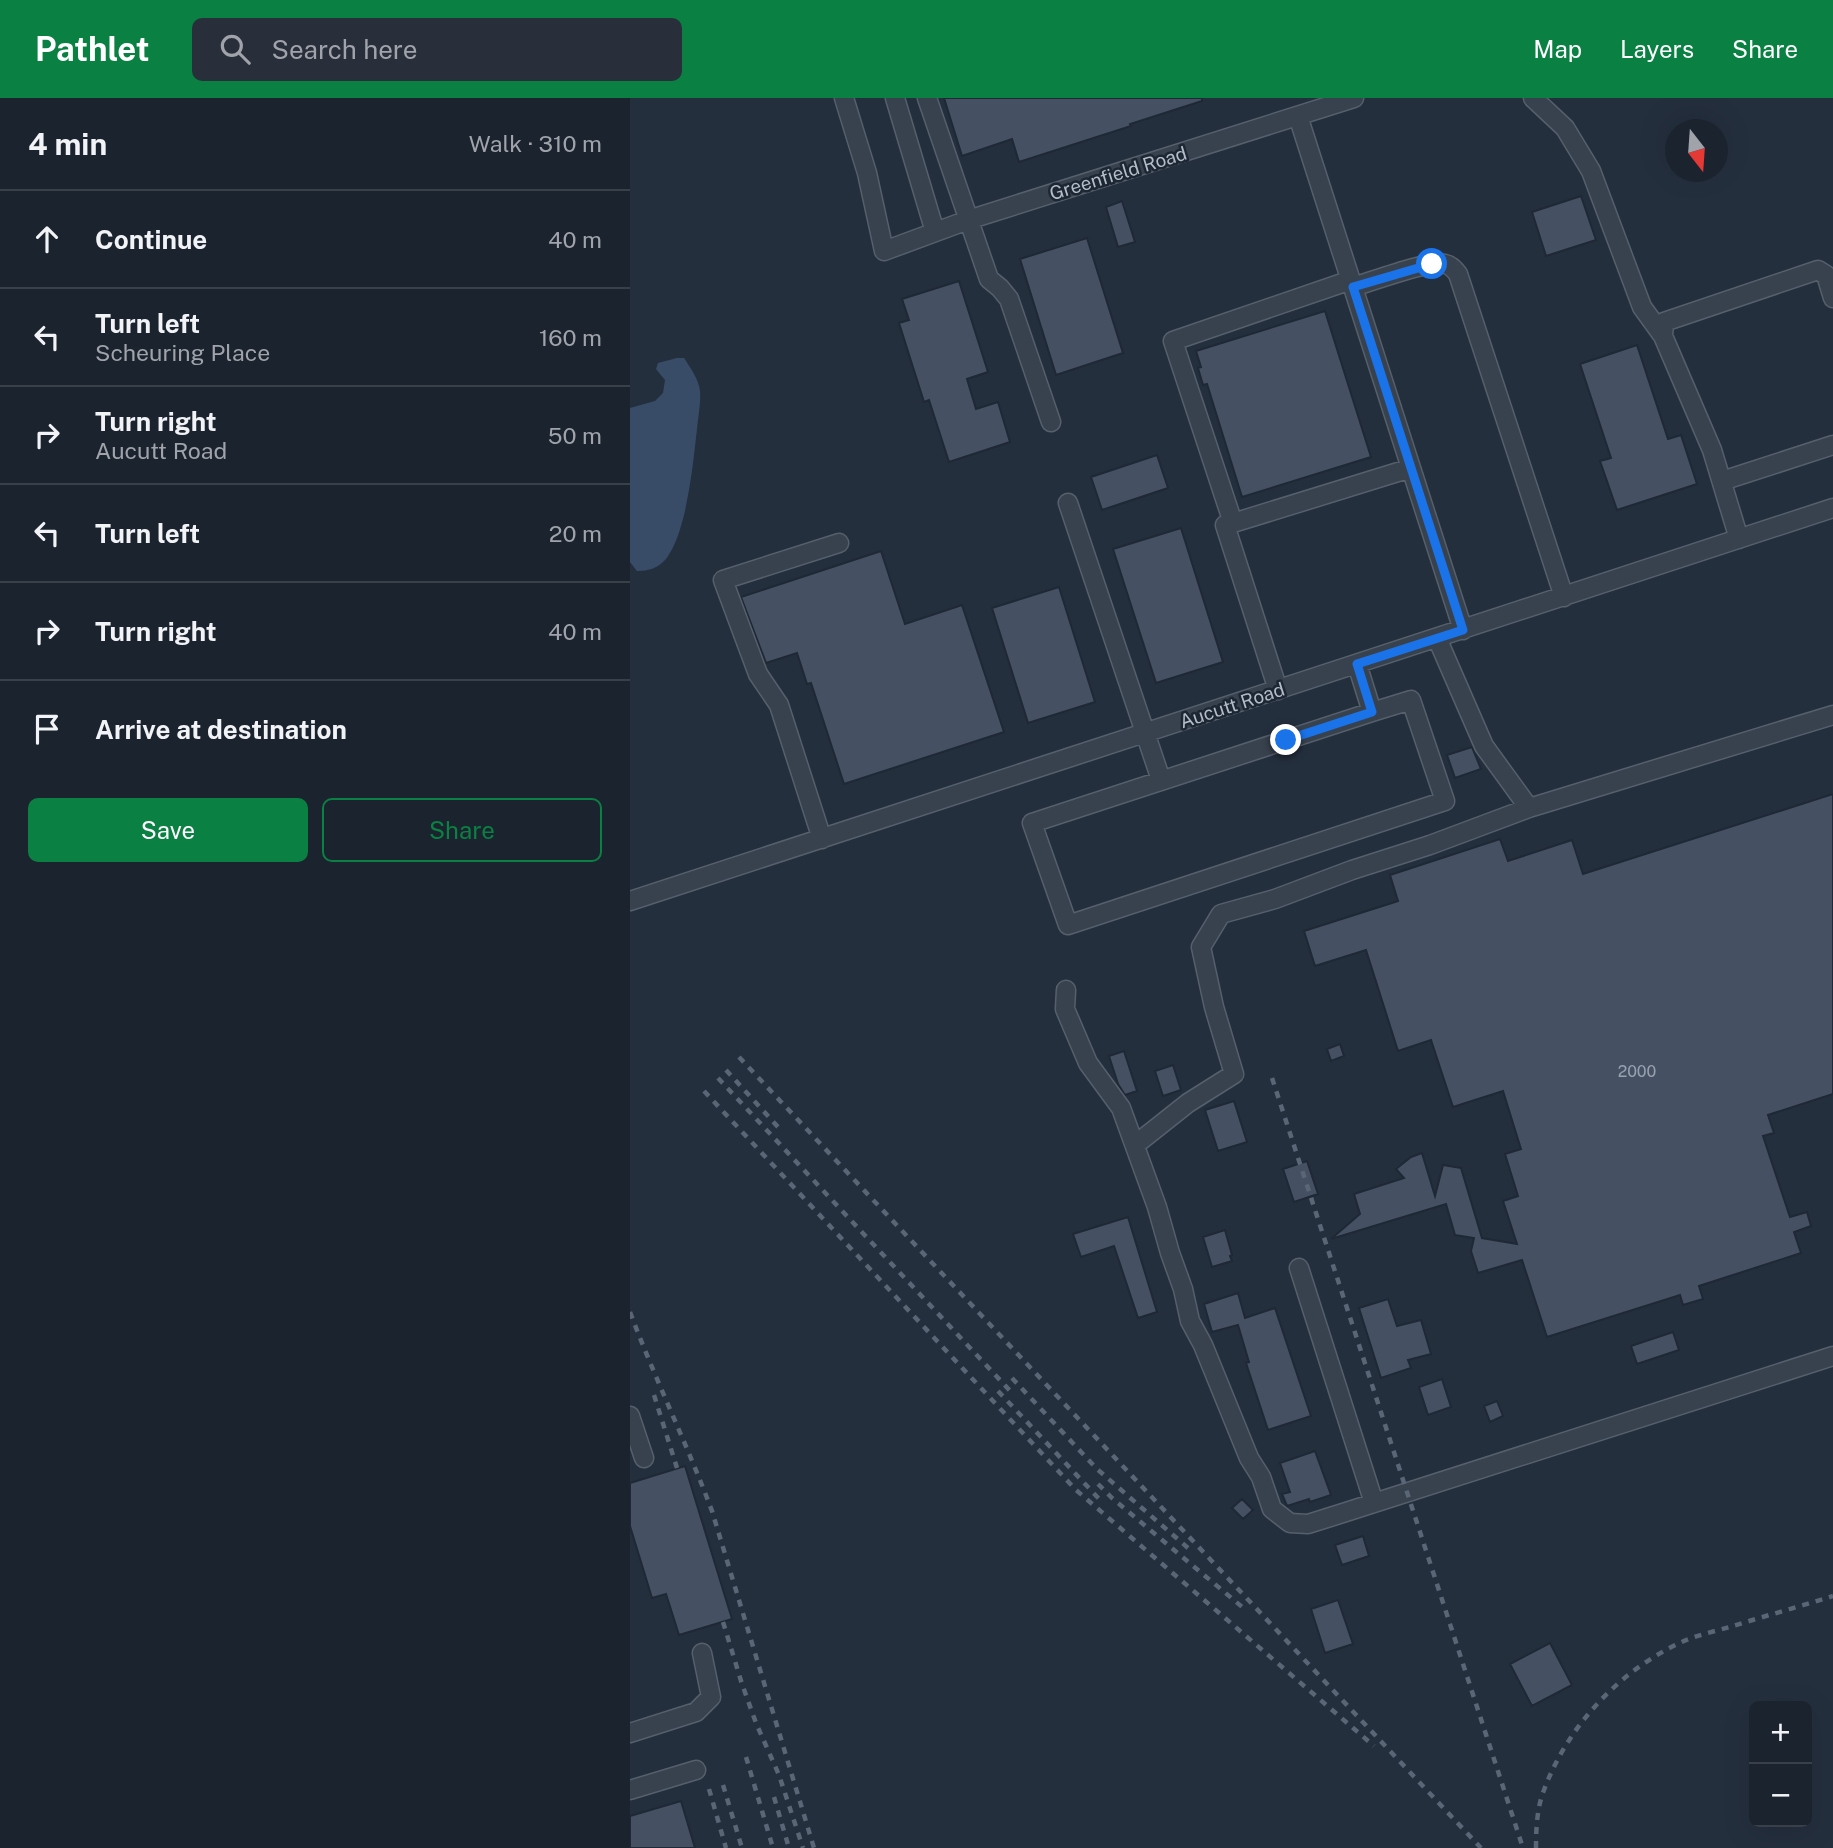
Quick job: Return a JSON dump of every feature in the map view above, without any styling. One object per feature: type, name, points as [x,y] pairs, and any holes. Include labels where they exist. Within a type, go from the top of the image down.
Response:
[{"type":"street","name":"Greenfield Road","points":[[844,98],[867,173],[884,251],[968,220],[1354,98]]},
{"type":"street","points":[[895,98],[935,232]]},
{"type":"street","points":[[927,98],[989,278],[1009,299],[1051,422]]},
{"type":"street","points":[[1533,98],[1565,128],[1591,171],[1642,307],[1663,336],[1712,450],[1739,539]]},
{"type":"street","points":[[1298,116],[1463,630]]},
{"type":"street","points":[[1233,523],[1173,341],[1352,284],[1432,264],[1446,264],[1458,274],[1564,597]]},
{"type":"street","points":[[1663,336],[1664,322],[1818,270],[1826,275],[1833,298]]},
{"type":"street","points":[[1722,481],[1833,445]]},
{"type":"street","points":[[1279,690],[1225,525],[1411,468]]},
{"type":"street","points":[[1068,503],[1161,780]]},
{"type":"street","name":"Aucutt Road","points":[[630,901],[1833,508]]},
{"type":"street","points":[[822,839],[779,705],[758,674],[723,580],[839,543]]},
{"type":"street","points":[[1437,638],[1484,746],[1529,808]]},
{"type":"street","points":[[1357,664],[1372,712]]},
{"type":"street","points":[[1411,700],[1446,801],[1068,925],[1032,823],[1372,712],[1411,700]]},
{"type":"street","points":[[1135,1145],[1188,1103],[1234,1074],[1214,1007],[1201,947],[1221,914],[1275,899],[1529,808],[1833,715]]},
{"type":"street","points":[[1066,990],[1065,1009],[1088,1063],[1121,1108],[1135,1145],[1183,1289],[1190,1321],[1203,1345],[1249,1458],[1261,1477],[1272,1509],[1290,1523],[1308,1524],[1833,1356]]},
{"type":"street","points":[[1299,1268],[1374,1503]]},
{"type":"street","points":[[630,1416],[643,1458]]},
{"type":"street","points":[[630,1733],[696,1712],[711,1697],[702,1653]]},
{"type":"street","points":[[630,1790],[695,1770]]},
{"type":"water","points":[[684,358],[700,391],[688,497],[679,532],[666,559],[653,568],[637,571],[630,562],[630,408],[655,401],[663,393],[665,380],[656,369],[658,363]]},
{"type":"building","points":[[944,98],[1202,98],[1202,101],[1019,162],[1012,139],[962,156]]},
{"type":"building","points":[[1581,196],[1596,240],[1546,256],[1532,212]]},
{"type":"building","points":[[1122,201],[1135,242],[1118,247],[1106,207]]},
{"type":"building","points":[[1087,238],[1123,353],[1056,375],[1020,259]]},
{"type":"building","points":[[959,281],[988,372],[967,379],[976,409],[998,402],[1010,442],[949,462],[929,400],[924,402],[899,323],[909,320],[902,299]]},
{"type":"building","points":[[1325,311],[1371,457],[1242,497],[1207,384],[1203,385],[1196,351]]},
{"type":"building","points":[[1637,345],[1668,439],[1681,435],[1697,484],[1617,510],[1600,461],[1611,458],[1580,364]]},
{"type":"building","points":[[1157,455],[1168,488],[1102,510],[1091,477]]},
{"type":"building","points":[[1181,528],[1223,662],[1156,683],[1113,549]]},
{"type":"building","points":[[881,551],[905,624],[962,605],[1004,732],[844,784],[811,683],[807,684],[797,653],[766,663],[741,597]]},
{"type":"building","points":[[1059,587],[1095,702],[1028,723],[992,608]]},
{"type":"building","points":[[1472,747],[1481,769],[1455,778],[1447,755]]},
{"type":"building","points":[[1833,794],[1833,1094],[1768,1115],[1774,1133],[1763,1136],[1790,1217],[1807,1212],[1811,1226],[1794,1232],[1801,1253],[1699,1286],[1703,1299],[1683,1305],[1680,1295],[1547,1337],[1522,1260],[1478,1273],[1471,1251],[1474,1238],[1455,1235],[1446,1204],[1331,1239],[1360,1214],[1354,1194],[1404,1178],[1396,1169],[1411,1157],[1422,1153],[1435,1196],[1443,1165],[1461,1168],[1482,1238],[1517,1244],[1503,1201],[1518,1196],[1505,1154],[1521,1149],[1503,1091],[1453,1107],[1431,1040],[1398,1051],[1366,950],[1315,966],[1304,931],[1398,901],[1390,875],[1500,839],[1508,861],[1572,840],[1583,874]]},
{"type":"building","points":[[1340,1044],[1344,1056],[1331,1061],[1327,1049]]},
{"type":"building","points":[[1124,1051],[1137,1091],[1125,1095],[1118,1084],[1109,1056]]},
{"type":"building","points":[[1173,1065],[1181,1090],[1163,1096],[1155,1071]]},
{"type":"building","points":[[1234,1101],[1247,1142],[1218,1151],[1205,1110]]},
{"type":"building","points":[[1307,1161],[1318,1194],[1294,1202],[1283,1169]]},
{"type":"building","points":[[1128,1217],[1157,1312],[1138,1318],[1114,1246],[1081,1257],[1073,1234]]},
{"type":"building","points":[[1225,1230],[1232,1261],[1212,1267],[1203,1237]]},
{"type":"building","points":[[1238,1293],[1245,1318],[1275,1308],[1311,1416],[1268,1430],[1246,1363],[1249,1362],[1238,1325],[1212,1332],[1204,1304]]},
{"type":"building","points":[[1388,1299],[1397,1326],[1421,1320],[1431,1354],[1408,1360],[1411,1368],[1381,1378],[1359,1308]]},
{"type":"building","points":[[1673,1332],[1679,1350],[1637,1364],[1631,1346]]},
{"type":"building","points":[[1442,1379],[1451,1407],[1428,1415],[1419,1387]]},
{"type":"building","points":[[1497,1401],[1503,1416],[1490,1422],[1484,1406]]},
{"type":"building","points":[[1315,1451],[1331,1495],[1287,1506],[1282,1494],[1290,1492],[1280,1463]]},
{"type":"building","points":[[685,1466],[732,1619],[679,1635],[666,1594],[652,1598],[630,1526],[630,1483]]},
{"type":"building","points":[[1242,1499],[1253,1510],[1243,1519],[1232,1508]]},
{"type":"building","points":[[1363,1536],[1369,1556],[1342,1565],[1335,1545]]},
{"type":"building","points":[[1338,1600],[1353,1644],[1325,1653],[1311,1609]]},
{"type":"building","points":[[1550,1643],[1572,1685],[1532,1706],[1510,1664]]},
{"type":"building","points":[[681,1801],[695,1848],[630,1848],[630,1816]]},
{"type":"railway","points":[[739,1057],[1481,1848]]},
{"type":"railway","points":[[726,1070],[778,1127]]},
{"type":"railway","points":[[718,1078],[1014,1395]]},
{"type":"railway","points":[[1272,1078],[1523,1848]]},
{"type":"railway","points":[[704,1091],[1076,1490],[1374,1746]]},
{"type":"railway","points":[[630,1312],[712,1511],[814,1848]]},
{"type":"railway","points":[[1012,1378],[1097,1469],[1188,1548]]},
{"type":"railway","points":[[998,1391],[1101,1501]]},
{"type":"railway","points":[[654,1395],[677,1468]]},
{"type":"railway","points":[[1098,1484],[1247,1611]]},
{"type":"railway","points":[[1536,1848],[1540,1804],[1554,1766],[1582,1722],[1618,1683],[1639,1667],[1684,1641],[1833,1596]]},
{"type":"railway","points":[[723,1622],[742,1684],[779,1775],[803,1848]]},
{"type":"railway","points":[[746,1757],[773,1848]]},
{"type":"railway","points":[[723,1785],[742,1848]]},
{"type":"railway","points":[[709,1789],[726,1848]]},
{"type":"railway","points":[[774,1797],[789,1848]]},
{"type":"route","points":[[1286,740],[1372,712],[1357,664],[1463,630],[1353,287],[1432,264]]}]
